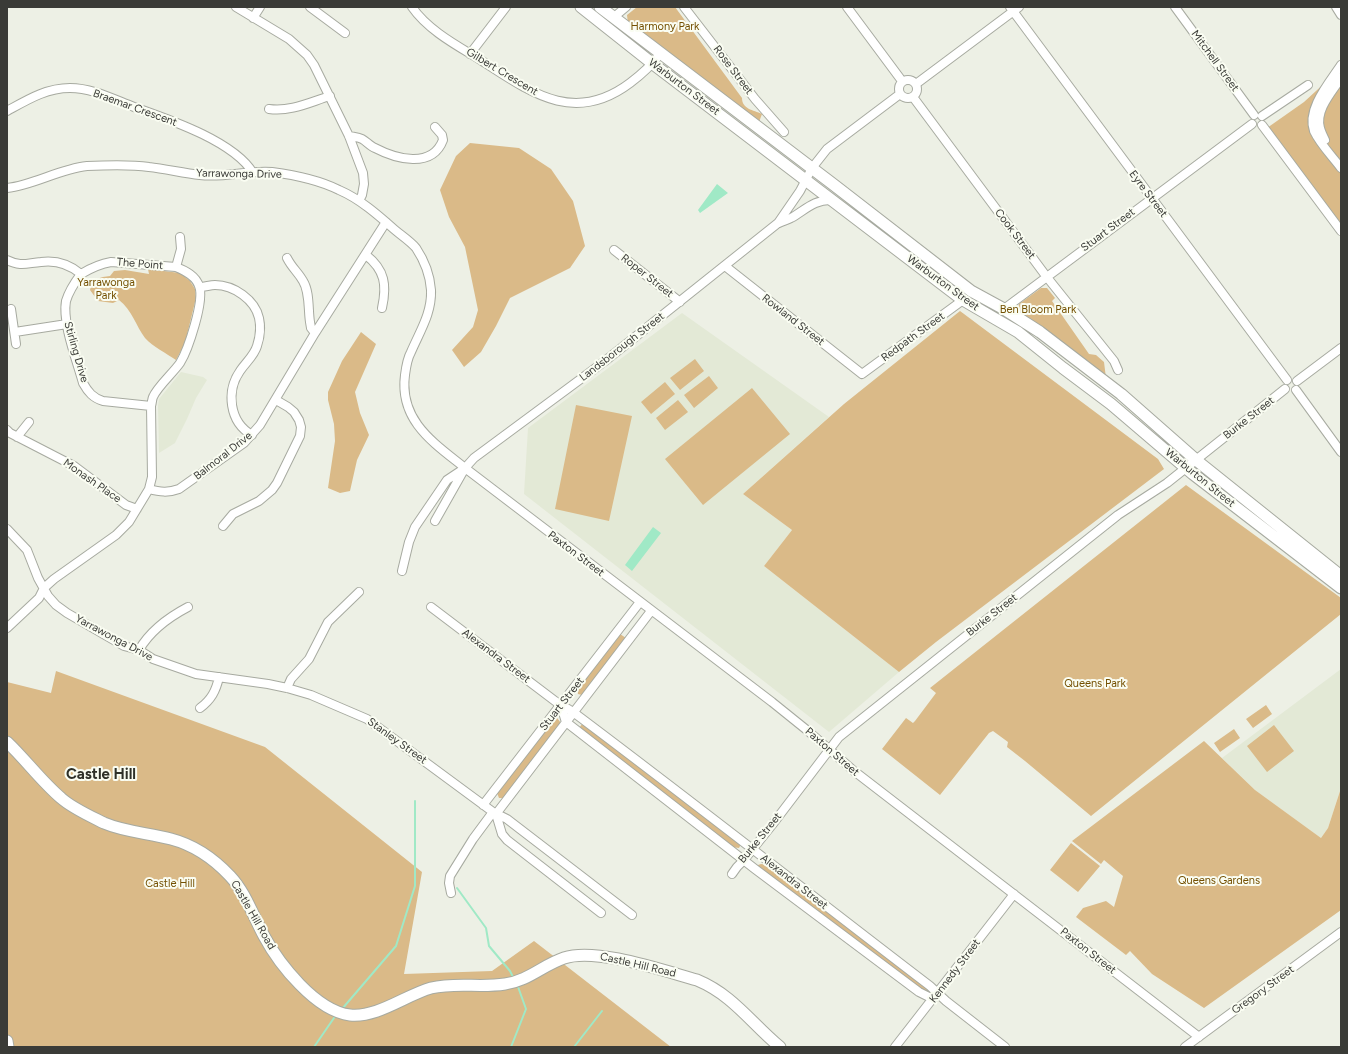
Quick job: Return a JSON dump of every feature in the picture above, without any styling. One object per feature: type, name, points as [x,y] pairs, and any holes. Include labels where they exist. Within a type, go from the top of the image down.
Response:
[{"type":"main road","name":"Warburton Street","points":[[581,7],[653,64],[963,300],[1018,332],[1111,404],[1185,468],[1341,588]]},
{"type":"main road","name":"Warburton Street","points":[[600,7],[971,291],[1004,309],[1040,332],[1122,394],[1196,460],[1341,576]]},
{"type":"main road","points":[[1323,562],[1333,575],[1341,582]]},
{"type":"main road","name":"Castle Hill Road","points":[[7,742],[28,763],[43,782],[62,800],[82,812],[118,828],[182,842],[212,859],[236,883],[246,899],[265,938],[290,972],[310,995],[335,1011],[352,1015],[372,1012],[430,988],[442,986],[494,985],[519,982],[566,957],[593,955],[618,959],[697,980],[726,996],[780,1047]]},
{"type":"main road","points":[[7,1042],[8,1047]]},
{"type":"street","points":[[236,7],[279,32],[302,51],[314,65],[349,136],[363,173],[364,184],[359,201]]},
{"type":"street","points":[[253,18],[260,7]]},
{"type":"street","points":[[310,7],[345,33]]},
{"type":"street","name":"Gilbert Crescent","points":[[412,7],[430,27],[470,54],[532,92],[551,100],[576,103],[594,101],[611,95],[623,89],[648,69],[660,54]]},
{"type":"street","points":[[470,54],[506,7]]},
{"type":"street","points":[[614,17],[626,7]]},
{"type":"street","name":"Rose Street","points":[[684,7],[755,99],[784,132]]},
{"type":"street","points":[[847,7],[902,81]]},
{"type":"street","name":"Mitchell Street","points":[[1175,7],[1258,115]]},
{"type":"street","points":[[1336,7],[1341,15]]},
{"type":"street","points":[[916,84],[1014,8]]},
{"type":"street","name":"Eyre Street","points":[[1014,8],[1151,198],[1287,380]]},
{"type":"street","points":[[1341,65],[1314,107],[1312,120],[1314,130],[1318,137],[1341,168]]},
{"type":"street","points":[[1341,78],[1325,102],[1319,120],[1320,129],[1325,142],[1341,162]]},
{"type":"street","points":[[908,79],[916,84],[917,92],[913,97],[907,99],[900,94],[899,86],[902,81],[908,79]]},
{"type":"street","points":[[1262,125],[1257,127],[1252,124],[1251,118],[1308,85]]},
{"type":"street","name":"Braemar Crescent","points":[[7,111],[34,96],[47,91],[70,88],[92,91],[173,121],[208,137],[247,164],[253,173]]},
{"type":"street","name":"Landsborough Street","points":[[778,223],[806,180],[812,168],[827,149],[900,94]]},
{"type":"street","points":[[270,109],[280,110],[292,108],[330,96]]},
{"type":"street","name":"Cook Street","points":[[913,97],[1046,276],[1114,361],[1118,370]]},
{"type":"street","points":[[1258,115],[1264,120],[1262,125]]},
{"type":"street","name":"Stuart Street","points":[[1004,309],[1046,276],[1252,124]]},
{"type":"street","points":[[1262,125],[1341,231]]},
{"type":"street","points":[[349,136],[361,139],[373,147],[385,152],[413,160],[422,159],[433,154],[442,143],[442,135],[435,127]]},
{"type":"street","name":"Yarrawonga Drive","points":[[7,188],[22,186],[53,175],[85,167],[120,165],[147,166],[214,176],[272,172],[318,182],[340,190],[359,201],[411,243],[423,260],[430,281],[429,312],[426,322],[409,355],[406,368],[404,392],[410,413],[422,432],[465,468]]},
{"type":"street","name":"Landsborough Street","points":[[435,521],[465,468],[475,457],[605,361],[778,223],[792,217],[817,201],[832,200]]},
{"type":"street","name":"Balmoral Drive","points":[[149,488],[160,492],[168,492],[179,489],[244,443],[252,435],[276,400],[386,222]]},
{"type":"street","points":[[176,267],[181,249],[180,237]]},
{"type":"street","name":"Roper Street","points":[[614,250],[680,302]]},
{"type":"street","points":[[366,255],[375,262],[382,274],[385,287],[382,308]]},
{"type":"street","points":[[286,258],[291,268],[303,280],[306,287],[311,328],[316,333]]},
{"type":"street","points":[[7,260],[21,265],[39,262],[60,262],[72,267],[81,274]]},
{"type":"street","name":"The Point","points":[[81,274],[102,263],[111,262],[176,267],[186,271],[196,280],[200,288]]},
{"type":"street","name":"Rowland Street","points":[[725,266],[862,374]]},
{"type":"street","name":"Stirling Drive","points":[[81,274],[66,301],[65,310],[66,324],[83,383],[90,394],[96,399],[151,406]]},
{"type":"street","points":[[7,628],[39,598],[44,588],[54,579],[116,535],[129,522],[149,488],[152,477],[151,406],[153,396],[180,363],[188,346],[200,301],[200,288],[215,285],[232,288],[249,300],[258,316],[260,335],[257,347],[250,359],[240,371],[233,384],[231,394],[232,406],[239,424],[245,431],[252,435]]},
{"type":"street","name":"Redpath Street","points":[[862,374],[963,300]]},
{"type":"street","points":[[11,308],[16,344]]},
{"type":"street","points":[[14,332],[66,324]]},
{"type":"street","points":[[1297,381],[1341,348]]},
{"type":"street","points":[[1296,390],[1289,392],[1285,389],[1284,383],[1291,378],[1297,381]]},
{"type":"street","points":[[1296,390],[1298,387],[1297,381]]},
{"type":"street","name":"Burke Street","points":[[732,874],[839,737],[1118,515],[1167,483],[1285,389]]},
{"type":"street","points":[[1296,390],[1341,452]]},
{"type":"street","points":[[223,526],[233,514],[259,501],[272,490],[277,483],[300,436],[301,427],[294,412],[276,400]]},
{"type":"street","points":[[17,437],[29,422]]},
{"type":"street","name":"Monash Place","points":[[7,430],[10,434],[74,466],[126,505],[137,509]]},
{"type":"street","name":"Landsborough Street","points":[[402,571],[409,542],[415,527],[447,480],[465,468]]},
{"type":"street","name":"Paxton Street","points":[[465,468],[796,721],[854,772],[1199,1037]]},
{"type":"street","name":"Yarrawonga Drive","points":[[7,529],[27,550],[38,578],[48,596],[56,605],[124,646],[139,650],[152,659],[196,674],[287,688]]},
{"type":"street","points":[[287,688],[291,679],[309,659],[328,622],[359,592]]},
{"type":"street","name":"Stuart Street","points":[[483,805],[640,602]]},
{"type":"street","name":"Alexandra Street","points":[[430,607],[561,706],[574,712],[753,849],[930,986],[935,996]]},
{"type":"street","points":[[139,650],[144,640],[174,614],[188,608]]},
{"type":"street","name":"Stuart Street","points":[[451,893],[449,883],[450,876],[473,839],[574,712],[651,610]]},
{"type":"street","points":[[200,708],[213,696],[219,678]]},
{"type":"street","name":"Stanley Street","points":[[287,688],[367,718],[494,813],[507,819],[632,915]]},
{"type":"street","points":[[561,706],[566,722]]},
{"type":"street","name":"Alexandra Street","points":[[566,722],[755,869],[919,992],[935,996],[1005,1047]]},
{"type":"street","points":[[494,813],[502,834],[507,840],[601,913]]},
{"type":"street","name":"Kennedy Street","points":[[895,1047],[1014,894]]},
{"type":"street","name":"Gregory Street","points":[[1186,1047],[1341,932]]},
{"type":"shaded area","points":[[717,184],[728,193],[700,213],[698,210]]},
{"type":"shaded area","points":[[682,313],[829,417],[743,494],[792,530],[764,566],[899,672],[829,732],[524,494],[528,428]]},
{"type":"shaded area","points":[[181,372],[203,377],[207,380],[196,398],[175,443],[159,453],[159,399]]},
{"type":"shaded area","points":[[653,527],[661,533],[632,571],[625,565]]},
{"type":"shaded area","points":[[1341,669],[1341,788],[1328,828],[1321,838],[1255,790],[1222,758]]},
{"type":"green space","name":"Harmony Park","points":[[637,7],[675,7],[742,98],[744,105],[749,109],[762,114],[759,122],[628,24],[627,15]]},
{"type":"green space","points":[[1341,68],[1341,224],[1267,128],[1304,102]]},
{"type":"green space","points":[[470,143],[519,148],[551,169],[573,201],[585,246],[570,268],[510,298],[481,352],[464,367],[452,350],[473,327],[478,310],[465,247],[449,217],[440,190],[456,156]]},
{"type":"green space","name":"Yarrawonga Park","points":[[148,269],[180,273],[190,281],[195,289],[196,298],[185,343],[176,360],[145,338],[131,313],[119,300],[113,303],[98,301],[90,290],[95,281],[100,278],[110,276],[114,271],[125,270],[149,274]]},
{"type":"green space","name":"Ben Bloom Park","points":[[1041,288],[1047,288],[1055,298],[1052,301],[1089,354],[1096,355],[1104,362],[1106,378],[1018,313],[1019,304]]},
{"type":"green space","points":[[960,311],[1158,459],[1164,469],[936,642],[899,672],[764,566],[792,530],[743,494],[844,404]]},
{"type":"green space","points":[[361,332],[376,344],[355,392],[360,413],[369,435],[357,460],[350,491],[340,493],[328,488],[335,441],[334,424],[328,400],[328,392],[342,361]]},
{"type":"green space","points":[[695,359],[704,371],[680,390],[670,378]]},
{"type":"green space","points":[[709,376],[718,388],[694,408],[684,395]]},
{"type":"green space","points":[[665,382],[675,394],[651,414],[641,402]]},
{"type":"green space","points":[[752,388],[790,434],[703,505],[665,459]]},
{"type":"green space","points":[[678,400],[688,412],[665,430],[656,418]]},
{"type":"green space","points":[[576,405],[632,416],[609,521],[555,509]]},
{"type":"green space","name":"Queens Park","points":[[1186,485],[1341,598],[1341,614],[1091,816],[1007,747],[1008,742],[993,731],[989,733],[940,795],[882,749],[906,718],[913,723],[915,721],[936,693],[930,688]]},
{"type":"green space","points":[[620,634],[626,638],[582,695],[578,694],[577,690]]},
{"type":"green space","name":"Castle Hill","points":[[56,671],[265,747],[422,872],[404,974],[492,971],[534,941],[671,1047],[7,1047],[7,682],[51,693]]},
{"type":"green space","points":[[1266,705],[1272,714],[1253,728],[1246,719]]},
{"type":"green space","points":[[557,718],[561,723],[504,798],[499,798],[497,793],[554,719]]},
{"type":"green space","points":[[583,723],[740,844],[739,848],[732,847],[578,729]]},
{"type":"green space","points":[[1274,725],[1294,751],[1267,772],[1247,746]]},
{"type":"green space","points":[[1234,729],[1240,738],[1220,752],[1214,743]]},
{"type":"green space","name":"Queens Gardens","points":[[1204,741],[1255,790],[1321,838],[1328,828],[1341,788],[1341,910],[1204,1008],[1152,974],[1130,951],[1126,955],[1076,917],[1083,908],[1106,901],[1114,907],[1123,876],[1104,860],[1101,864],[1072,841]]},
{"type":"green space","points":[[1071,843],[1100,866],[1078,892],[1050,870]]},
{"type":"green space","points":[[758,865],[767,865],[923,985],[930,993],[922,991],[758,867]]},
{"type":"waterway","points":[[342,1009],[396,946],[415,886],[415,801]]},
{"type":"waterway","points":[[457,888],[486,928],[489,946],[510,971],[514,979]]},
{"type":"waterway","points":[[511,1047],[526,1009],[517,984]]},
{"type":"waterway","points":[[574,1047],[602,1011]]},
{"type":"waterway","points":[[314,1047],[336,1015]]},
{"type":"district","name":"Castle Hill","points":[[101,775]]}]
